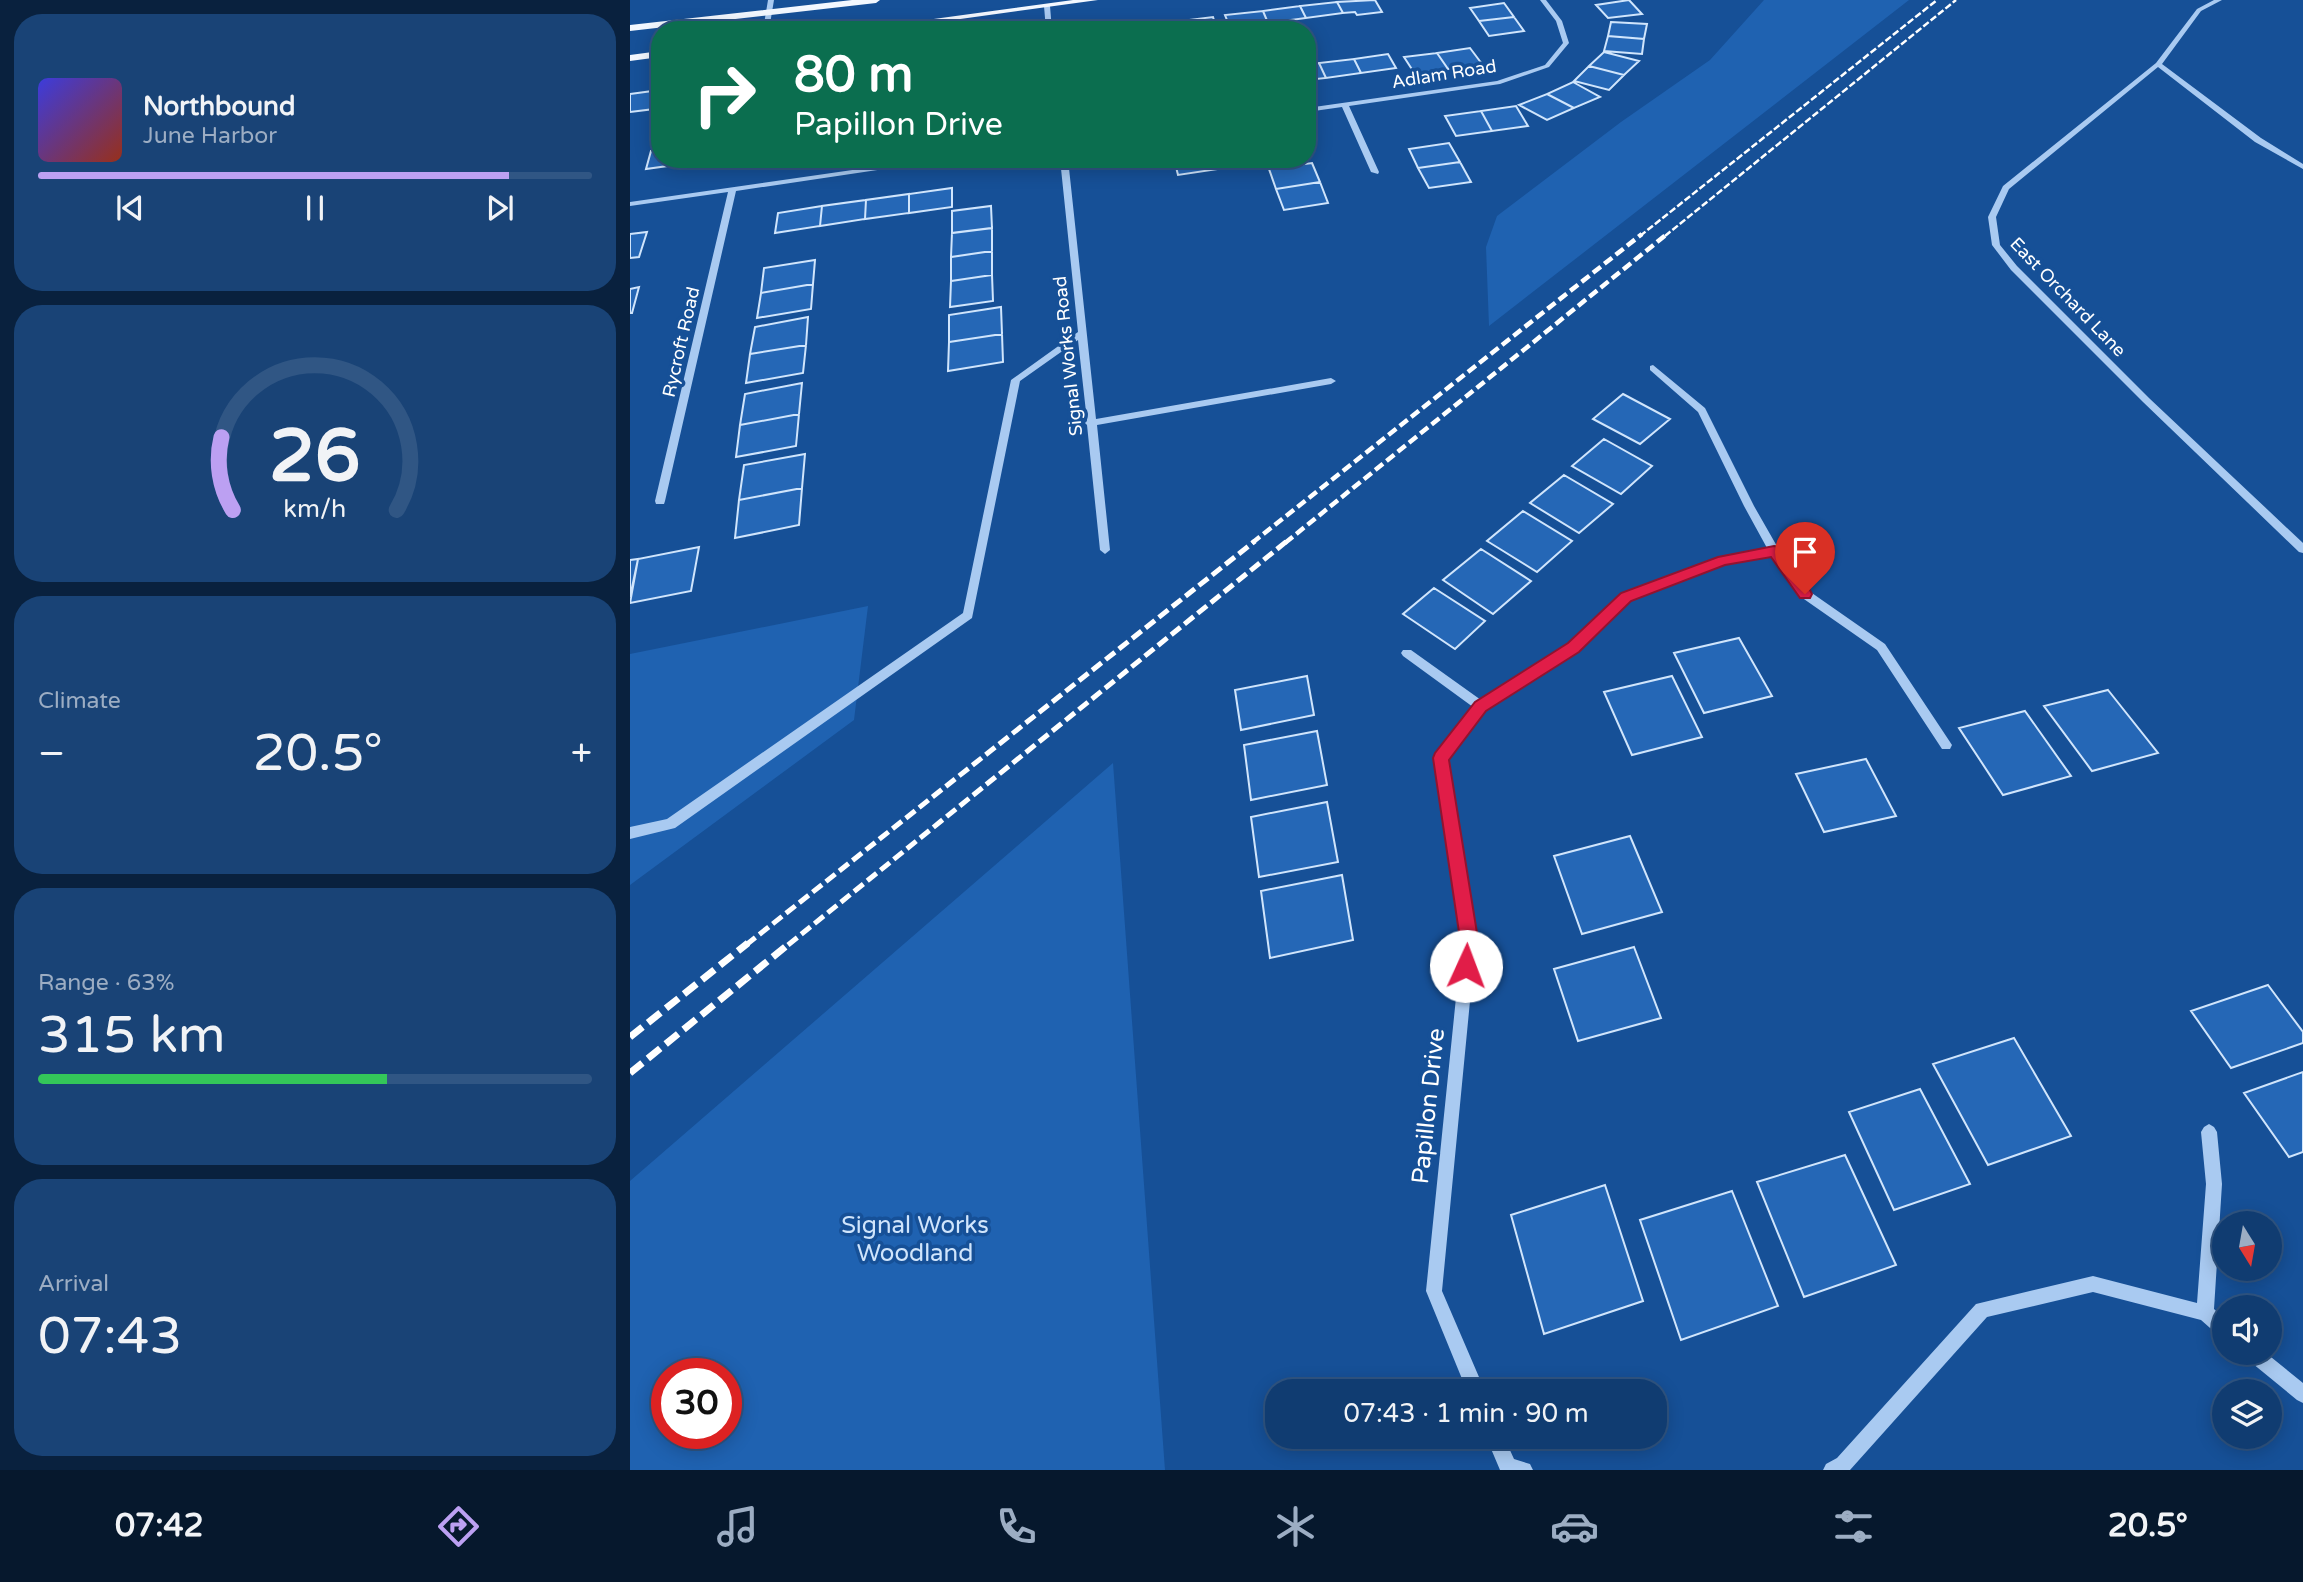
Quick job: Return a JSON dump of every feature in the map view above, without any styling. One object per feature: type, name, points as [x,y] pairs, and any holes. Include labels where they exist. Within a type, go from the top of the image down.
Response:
[{"type":"main road","points":[[695,21],[876,0]]},
{"type":"main road","points":[[928,21],[1094,0]]},
{"type":"main road","points":[[630,28],[651,26]]},
{"type":"main road","points":[[630,58],[651,55]]},
{"type":"street","points":[[768,21],[771,0]]},
{"type":"street","name":"Adlam Road","points":[[1316,109],[1498,83],[1547,66],[1566,43],[1559,21],[1543,0]]},
{"type":"street","name":"East Orchard Lane","points":[[2219,0],[2199,10],[2158,64],[2007,188],[1992,217],[1996,245],[2014,268],[2146,400],[2303,549]]},
{"type":"street","points":[[1047,6],[1048,21]]},
{"type":"street","points":[[2158,64],[2258,140],[2303,167]]},
{"type":"street","points":[[1345,105],[1375,172]]},
{"type":"street","points":[[630,204],[885,168]]},
{"type":"street","name":"Signal Works Road","points":[[1065,168],[1105,550]]},
{"type":"street","name":"Rycroft Road","points":[[660,501],[733,190]]},
{"type":"street","points":[[630,833],[670,824],[968,615],[1016,380],[1082,334]]},
{"type":"street","points":[[1653,368],[1702,410],[1774,551],[1805,594],[1881,647],[1946,745]]},
{"type":"street","points":[[1090,423],[1331,381]]},
{"type":"street","name":"Papillon Drive","points":[[1471,1379],[1434,1291],[1469,939],[1441,758],[1480,706],[1573,648],[1626,597],[1723,561],[1774,551]]},
{"type":"street","points":[[1407,653],[1480,706]]},
{"type":"street","points":[[2205,1313],[2214,1184],[2209,1132]]},
{"type":"street","points":[[1832,1470],[1843,1464],[1982,1310],[2093,1284],[2205,1313],[2212,1319]]},
{"type":"street","points":[[2268,1365],[2303,1394]]},
{"type":"street","points":[[1500,1449],[1508,1467],[1524,1470]]},
{"type":"green space","points":[[1764,0],[1909,0],[1489,326],[1486,247],[1497,216],[1621,122],[1710,60]]},
{"type":"green space","points":[[868,606],[854,720],[630,885],[630,654]]},
{"type":"green space","name":"Signal Works Woodland","points":[[1113,763],[1165,1470],[630,1470],[630,1181]]},
{"type":"building","points":[[1375,0],[1382,12],[1357,15],[1355,12],[1343,13],[1337,2]]},
{"type":"building","points":[[1629,0],[1642,14],[1608,18],[1596,5]]},
{"type":"building","points":[[1337,2],[1343,13],[1306,18],[1300,6]]},
{"type":"building","points":[[1504,3],[1514,17],[1479,21],[1470,8]]},
{"type":"building","points":[[1300,6],[1306,18],[1267,21],[1263,11]]},
{"type":"building","points":[[1263,11],[1267,21],[1227,21],[1225,15]]},
{"type":"building","points":[[1213,17],[1214,21],[1180,21]]},
{"type":"building","points":[[1514,17],[1524,31],[1489,36],[1479,21]]},
{"type":"building","points":[[1611,22],[1647,24],[1644,39],[1608,36]]},
{"type":"building","points":[[1608,36],[1644,39],[1642,54],[1604,51]]},
{"type":"building","points":[[1470,48],[1482,64],[1448,69],[1437,53]]},
{"type":"building","points":[[1604,52],[1639,61],[1624,75],[1589,66]]},
{"type":"building","points":[[1437,53],[1448,69],[1415,74],[1404,57]]},
{"type":"building","points":[[1388,54],[1396,68],[1361,73],[1354,59]]},
{"type":"building","points":[[1354,59],[1361,73],[1326,78],[1319,63]]},
{"type":"building","points":[[1319,63],[1326,78],[1316,79],[1316,64]]},
{"type":"building","points":[[1589,66],[1624,75],[1609,90],[1574,81]]},
{"type":"building","points":[[1573,82],[1600,97],[1574,108],[1547,94]]},
{"type":"building","points":[[651,91],[651,109],[630,112],[630,94]]},
{"type":"building","points":[[1547,94],[1574,108],[1547,120],[1519,105]]},
{"type":"building","points":[[1516,106],[1528,126],[1492,131],[1481,111]]},
{"type":"building","points":[[1481,111],[1492,131],[1456,136],[1445,116]]},
{"type":"building","points":[[1449,143],[1460,162],[1418,168],[1409,149]]},
{"type":"building","points":[[651,151],[651,168],[653,168],[646,169]]},
{"type":"building","points":[[1460,162],[1471,182],[1429,188],[1418,168]]},
{"type":"building","points":[[1176,168],[1218,169],[1178,175]]},
{"type":"building","points":[[1314,168],[1320,182],[1276,189],[1269,169]]},
{"type":"building","points":[[1320,182],[1328,203],[1284,210],[1276,189]]},
{"type":"building","points":[[952,188],[952,207],[909,213],[909,194]]},
{"type":"building","points":[[909,194],[909,213],[865,219],[866,200]]},
{"type":"building","points":[[866,200],[865,219],[820,226],[822,206]]},
{"type":"building","points":[[822,206],[820,226],[775,233],[778,213]]},
{"type":"building","points":[[991,206],[992,228],[952,233],[952,211]]},
{"type":"building","points":[[992,228],[992,251],[951,257],[952,233]]},
{"type":"building","points":[[647,232],[639,257],[630,258],[630,234]]},
{"type":"building","points":[[992,251],[992,275],[951,281],[951,257]]},
{"type":"building","points":[[815,260],[813,284],[761,293],[764,268]]},
{"type":"building","points":[[992,275],[993,301],[950,307],[951,281]]},
{"type":"building","points":[[813,284],[811,309],[757,318],[761,293]]},
{"type":"building","points":[[639,287],[632,313],[630,313],[630,289]]},
{"type":"building","points":[[1001,307],[1002,334],[949,342],[949,315]]},
{"type":"building","points":[[808,317],[806,345],[750,354],[755,327]]},
{"type":"building","points":[[1002,334],[1003,362],[948,371],[949,342]]},
{"type":"building","points":[[806,345],[803,373],[746,383],[750,354]]},
{"type":"building","points":[[802,383],[799,414],[740,425],[745,394]]},
{"type":"building","points":[[1623,394],[1670,419],[1640,444],[1593,419]]},
{"type":"building","points":[[799,414],[796,446],[736,457],[740,425]]},
{"type":"building","points":[[1604,439],[1652,466],[1621,494],[1572,466]]},
{"type":"building","points":[[805,454],[802,488],[739,500],[744,465]]},
{"type":"building","points":[[1564,475],[1613,504],[1579,533],[1530,503]]},
{"type":"building","points":[[802,488],[799,525],[735,538],[739,500]]},
{"type":"building","points":[[1523,511],[1572,541],[1537,572],[1487,541]]},
{"type":"building","points":[[699,547],[691,591],[630,603],[638,559]]},
{"type":"building","points":[[1481,549],[1531,581],[1493,614],[1443,580]]},
{"type":"building","points":[[638,559],[630,597],[630,560]]},
{"type":"building","points":[[1434,588],[1485,621],[1455,649],[1403,614]]},
{"type":"building","points":[[1739,638],[1772,696],[1704,713],[1674,653]]},
{"type":"building","points":[[1307,676],[1314,715],[1241,730],[1235,690]]},
{"type":"building","points":[[1672,676],[1702,737],[1632,755],[1604,692]]},
{"type":"building","points":[[2108,690],[2158,753],[2092,771],[2044,706]]},
{"type":"building","points":[[2025,711],[2071,776],[2003,795],[1959,728]]},
{"type":"building","points":[[1317,731],[1327,785],[1251,800],[1244,745]]},
{"type":"building","points":[[1866,759],[1896,816],[1824,832],[1796,774]]},
{"type":"building","points":[[1327,802],[1338,862],[1259,877],[1251,817]]},
{"type":"building","points":[[1630,836],[1662,912],[1582,934],[1554,856]]},
{"type":"building","points":[[1342,875],[1353,940],[1270,958],[1261,891]]},
{"type":"building","points":[[1634,947],[1661,1018],[1578,1041],[1554,969]]},
{"type":"building","points":[[2268,985],[2303,1032],[2303,1043],[2231,1068],[2191,1011]]},
{"type":"building","points":[[2014,1038],[2071,1136],[1988,1165],[1933,1064]]},
{"type":"building","points":[[2303,1072],[2303,1152],[2289,1157],[2244,1093]]},
{"type":"building","points":[[1920,1089],[1970,1184],[1894,1210],[1849,1112]]},
{"type":"building","points":[[1845,1155],[1896,1265],[1804,1297],[1757,1182]]},
{"type":"building","points":[[1605,1185],[1643,1301],[1544,1334],[1511,1215]]},
{"type":"building","points":[[1732,1191],[1778,1306],[1681,1340],[1640,1220]]},
{"type":"railway","points":[[1640,236],[1937,0]]},
{"type":"railway","points":[[1665,236],[1956,0]]},
{"type":"railway","points":[[1252,543],[1642,234]]},
{"type":"railway","points":[[1285,543],[1667,234]]},
{"type":"railway","points":[[746,945],[1255,541]]},
{"type":"railway","points":[[788,945],[1287,541]]},
{"type":"railway","points":[[630,1037],[748,943]]},
{"type":"railway","points":[[630,1073],[790,943]]},
{"type":"route","points":[[1466,966],[1469,939],[1441,758],[1480,706],[1573,648],[1626,597],[1723,561],[1774,551],[1805,594]]}]
